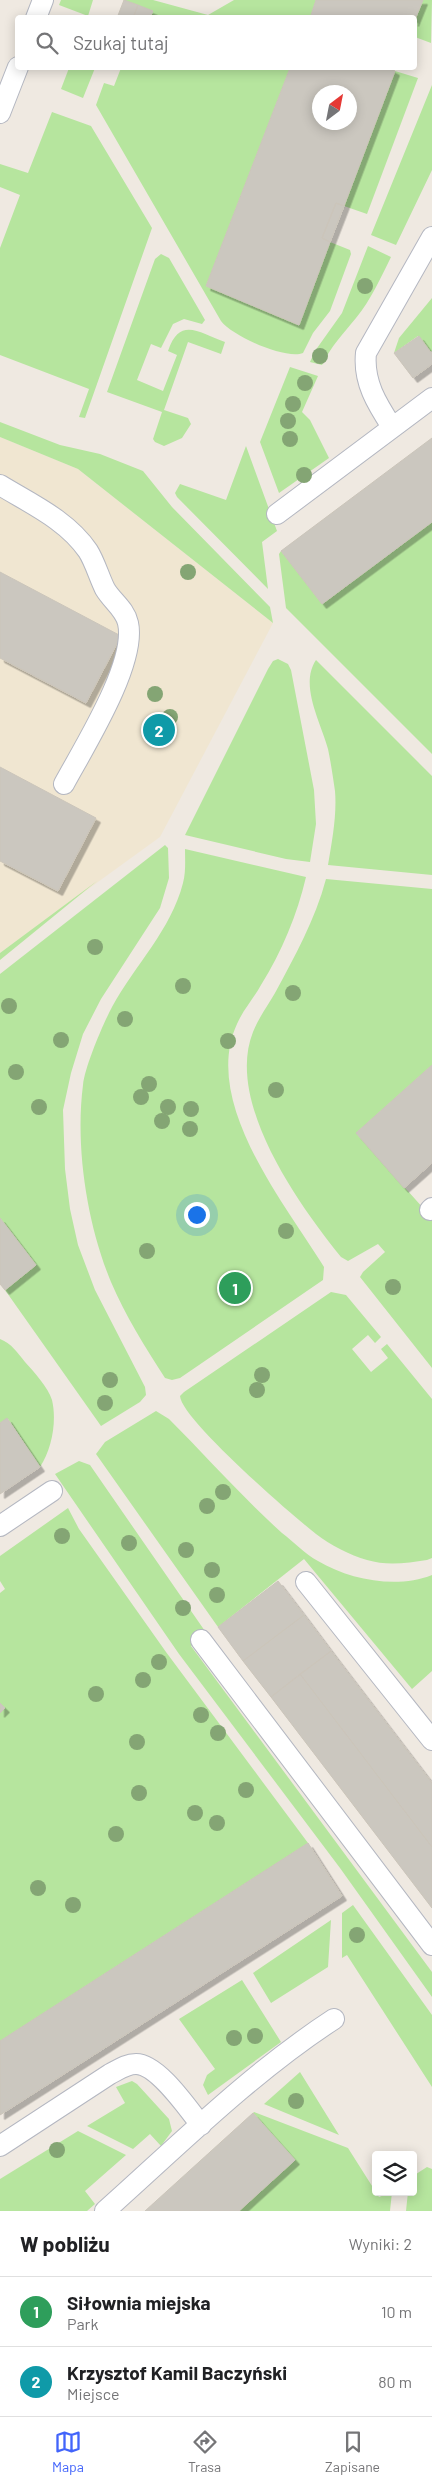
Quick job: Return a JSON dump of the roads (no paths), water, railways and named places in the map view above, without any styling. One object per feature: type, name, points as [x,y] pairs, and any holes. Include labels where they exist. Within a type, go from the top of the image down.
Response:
[{"type":"lane","points":[[37,15],[42,0]]},
{"type":"lane","points":[[0,113],[16,70]]},
{"type":"lane","points":[[392,427],[374,400],[369,387],[366,374],[366,353],[432,237]]},
{"type":"lane","points":[[278,514],[432,398]]},
{"type":"lane","points":[[0,485],[59,521],[78,539],[88,551],[106,590],[122,609],[128,622],[129,640],[125,658],[111,694],[64,784]]},
{"type":"lane","points":[[0,1526],[52,1491]]},
{"type":"lane","points":[[306,1582],[432,1740]]},
{"type":"lane","points":[[201,1640],[432,1945]]},
{"type":"lane","points":[[105,2211],[201,2125],[292,2048],[334,2019]]},
{"type":"lane","points":[[0,2146],[110,2074],[124,2066],[137,2064],[148,2068],[161,2078],[201,2125]]},
{"type":"place","name":"Krzysztof Kamil Baczyński","points":[[159,730]]},
{"type":"place","name":"Siłownia miejska","points":[[235,1288]]}]
